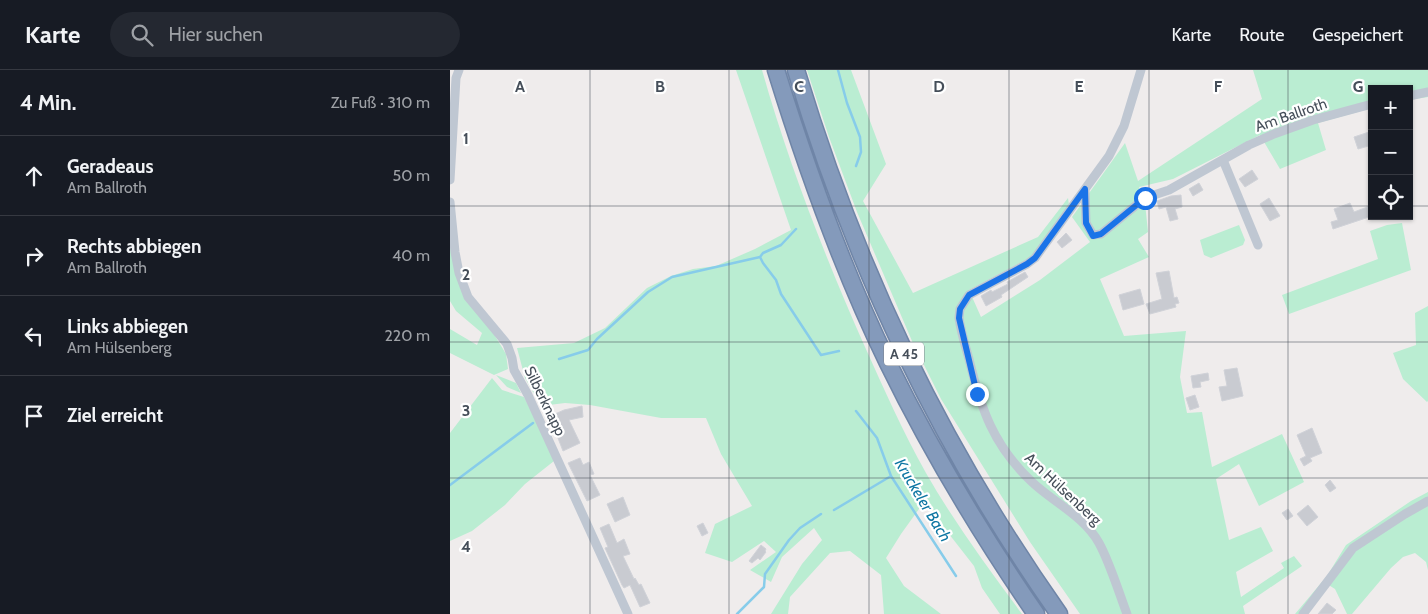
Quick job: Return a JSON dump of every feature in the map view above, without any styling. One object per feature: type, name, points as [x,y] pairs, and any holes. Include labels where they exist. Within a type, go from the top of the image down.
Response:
[{"type":"highway","name":"A 45","points":[[776,70],[825,213],[865,313],[888,363],[964,504],[1036,614]]},
{"type":"highway","name":"A 45","points":[[796,70],[843,210],[880,303],[903,352],[943,430],[979,493],[1026,568],[1059,614]]},
{"type":"street","points":[[450,180],[456,78],[459,70]]},
{"type":"street","name":"Am Hülsenberg","points":[[1127,614],[1099,543],[1088,528],[1032,482],[1012,461],[988,424],[977,394],[959,318],[960,309],[969,295],[1035,258],[1109,156],[1124,126],[1140,70]]},
{"type":"street","points":[[1413,95],[1428,92]]},
{"type":"street","name":"Am Ballroth","points":[[1085,189],[1086,223],[1093,236],[1101,234],[1145,198],[1169,190],[1249,145],[1313,120],[1368,105]]},
{"type":"street","points":[[1224,160],[1258,245]]},
{"type":"street","name":"Silberknapp","points":[[450,202],[455,252],[459,273],[468,297],[507,344],[514,370],[528,396],[628,614]]},
{"type":"street","points":[[1303,614],[1353,548],[1428,501]]},
{"type":"green space","points":[[736,70],[762,70],[796,176],[822,245],[865,347],[909,442],[948,509],[1022,614],[1000,614],[982,588],[974,566],[924,502],[886,558],[904,586],[941,614],[884,614],[881,575],[850,551],[830,553],[790,597],[788,614],[771,614],[802,564],[822,540],[814,528],[782,557],[771,582],[750,570],[776,552],[764,541],[732,562],[705,553],[715,524],[752,506],[721,454],[706,418],[661,418],[590,405],[565,403],[541,406],[525,378],[517,348],[574,343],[605,328],[647,288],[671,276],[693,269],[716,266],[755,249],[791,230]]},
{"type":"green space","points":[[807,70],[851,70],[886,164],[863,201],[913,293],[1038,237],[1068,198],[1069,205],[1033,256],[969,290],[981,317],[1040,280],[1090,242],[1072,217],[1125,143],[1138,181],[1262,99],[1253,70],[1428,70],[1428,97],[1413,99],[1413,85],[1368,85],[1368,109],[1318,123],[1326,150],[1280,169],[1260,135],[1173,179],[1139,187],[1145,203],[1148,232],[1138,239],[1149,257],[1100,279],[1124,336],[1186,331],[1180,377],[1187,413],[1202,412],[1212,467],[1282,434],[1304,482],[1259,506],[1239,464],[1216,479],[1229,540],[1261,527],[1273,551],[1236,572],[1241,597],[1284,568],[1281,563],[1294,556],[1302,566],[1243,606],[1245,614],[1080,614],[1030,542],[941,399],[912,341],[857,212],[829,137]]},
{"type":"green space","points":[[1402,223],[1411,270],[1289,314],[1282,295],[1378,259],[1370,231],[1387,225]]},
{"type":"green space","points":[[1239,225],[1245,240],[1243,245],[1211,258],[1204,255],[1200,240]]},
{"type":"green space","points":[[450,244],[456,272],[506,354],[508,369],[494,375],[450,353],[450,329],[477,345],[482,333],[456,311],[450,301]]},
{"type":"green space","points":[[1428,306],[1427,402],[1403,379],[1393,353],[1416,345],[1415,313]]},
{"type":"green space","points":[[496,375],[516,383],[521,393],[507,387]]},
{"type":"green space","points":[[492,378],[502,390],[524,397],[554,461],[525,484],[505,505],[472,531],[450,541],[450,433]]},
{"type":"green space","points":[[1428,492],[1428,570],[1426,562],[1415,553],[1403,557],[1391,568],[1352,614],[1347,614],[1335,589],[1327,584],[1301,614],[1295,614],[1327,576],[1346,545],[1411,501]]},
{"type":"building","points":[[1368,132],[1368,146],[1358,149],[1354,137]]},
{"type":"building","points":[[1252,170],[1258,179],[1245,187],[1239,179]]},
{"type":"building","points":[[1199,183],[1203,190],[1193,196],[1189,189]]},
{"type":"building","points":[[1181,195],[1182,207],[1175,209],[1178,219],[1170,221],[1166,207],[1159,209],[1157,201]]},
{"type":"building","points":[[1269,198],[1280,216],[1270,221],[1260,204]]},
{"type":"building","points":[[1350,203],[1354,212],[1368,207],[1368,217],[1333,229],[1331,222],[1338,220],[1334,209]]},
{"type":"building","points":[[1066,233],[1072,240],[1062,248],[1057,242]]},
{"type":"building","points":[[1169,271],[1174,298],[1177,297],[1179,303],[1175,304],[1176,307],[1150,314],[1146,304],[1162,299],[1156,273]]},
{"type":"building","points":[[1025,272],[1028,277],[1001,295],[1002,297],[986,306],[981,296],[1008,284],[1007,282]]},
{"type":"building","points":[[1140,289],[1144,304],[1123,310],[1119,295]]},
{"type":"building","points":[[1237,368],[1243,396],[1222,401],[1219,387],[1227,386],[1224,370]]},
{"type":"building","points":[[1208,373],[1209,380],[1200,382],[1201,387],[1193,388],[1191,376]]},
{"type":"building","points":[[1195,395],[1199,407],[1190,410],[1186,398]]},
{"type":"building","points":[[582,406],[583,417],[569,420],[580,443],[563,451],[551,420],[557,418],[555,414]]},
{"type":"building","points":[[1312,428],[1322,453],[1310,458],[1312,461],[1304,466],[1300,459],[1306,456],[1297,435]]},
{"type":"building","points":[[580,458],[583,465],[589,462],[594,474],[590,475],[600,495],[587,501],[568,463]]},
{"type":"building","points":[[1330,480],[1336,488],[1330,492],[1325,485]]},
{"type":"building","points":[[623,497],[630,515],[615,522],[607,504]]},
{"type":"building","points":[[1308,505],[1318,517],[1307,526],[1297,514]]},
{"type":"building","points":[[1288,509],[1293,516],[1287,520],[1282,513]]},
{"type":"building","points":[[703,523],[708,533],[702,536],[697,526]]},
{"type":"building","points":[[609,524],[617,543],[624,539],[630,554],[623,556],[634,579],[639,585],[641,584],[650,603],[640,607],[630,585],[624,588],[622,585],[605,548],[608,547],[600,528]]},
{"type":"building","points":[[761,545],[766,549],[766,552],[760,560],[758,558],[752,563],[749,561]]},
{"type":"building","points":[[1327,603],[1336,610],[1332,614],[1318,614]]},
{"type":"waterway","name":"Kruckeler Bach","points":[[838,70],[847,103],[860,137],[861,152],[856,166]]},
{"type":"waterway","name":"Kruckeler Bach","points":[[796,229],[781,245],[763,253],[760,257],[776,280],[781,294],[821,355],[839,351]]},
{"type":"waterway","points":[[559,359],[588,350],[597,339],[648,292],[672,277],[760,257]]},
{"type":"waterway","name":"Kruckeler Bach","points":[[856,411],[877,438],[891,476],[956,576]]},
{"type":"waterway","points":[[450,485],[533,423]]},
{"type":"waterway","points":[[834,510],[891,476]]},
{"type":"waterway","points":[[737,614],[764,587],[765,574],[789,540],[800,528],[821,514]]},
{"type":"route","points":[[977,394],[959,323],[960,309],[969,295],[1035,258],[1085,189],[1084,208],[1086,223],[1093,236],[1101,234],[1145,198]]}]
